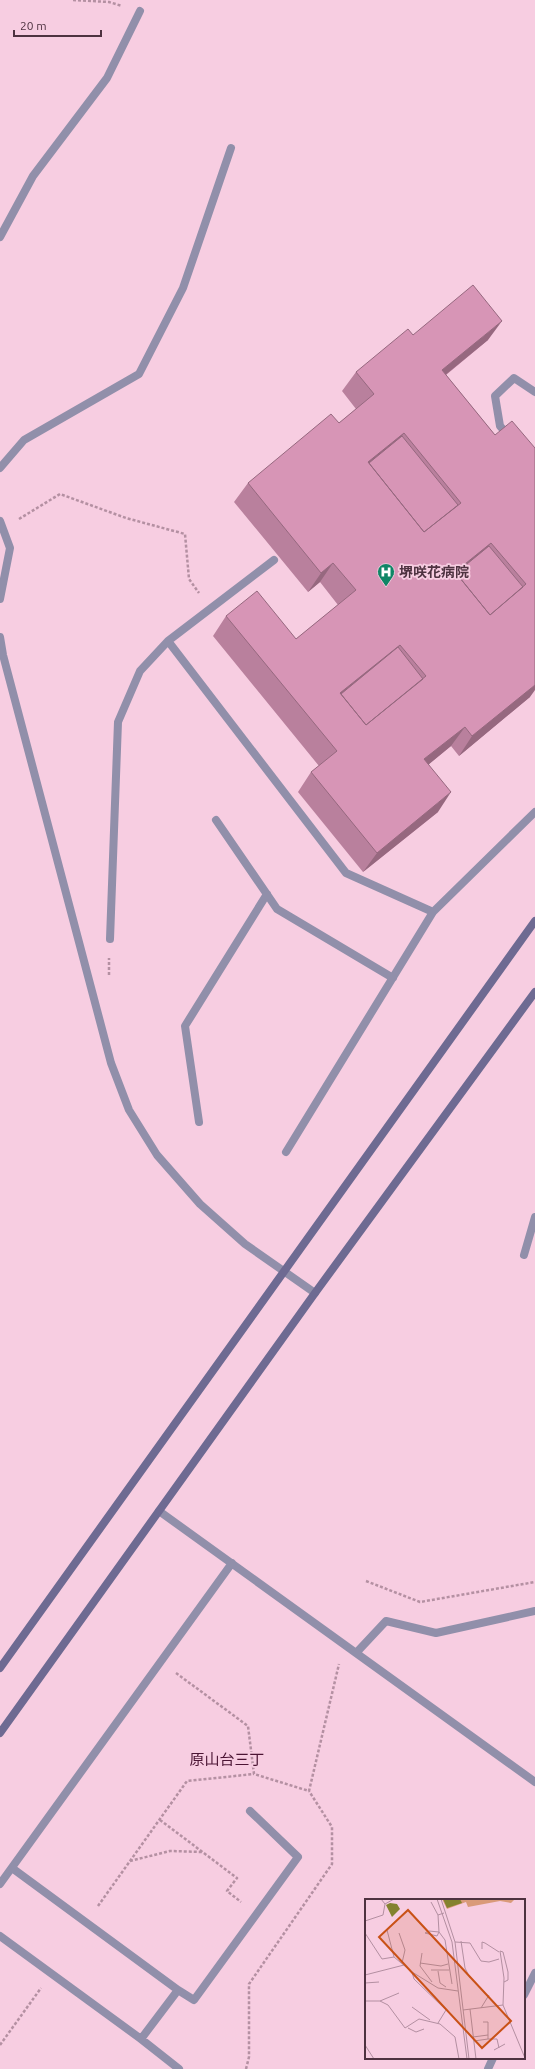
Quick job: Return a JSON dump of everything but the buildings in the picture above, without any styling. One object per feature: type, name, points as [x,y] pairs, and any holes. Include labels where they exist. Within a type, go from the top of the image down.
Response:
[{"type":"street","points":[[0,237],[33,176],[107,78],[140,11]]},
{"type":"street","points":[[0,468],[24,440],[139,374],[183,288],[231,148]]},
{"type":"street","points":[[515,444],[500,426],[495,396],[514,378],[535,392]]},
{"type":"street","points":[[0,520],[10,548],[0,599]]},
{"type":"street","points":[[110,939],[118,722],[140,671],[168,641],[274,560]]},
{"type":"street","points":[[0,637],[1,658],[112,1063],[129,1110],[157,1155],[200,1204],[246,1244],[315,1293]]},
{"type":"street","points":[[168,641],[346,873],[432,912]]},
{"type":"street","points":[[286,1152],[432,912],[535,812]]},
{"type":"street","points":[[216,820],[277,909],[393,978]]},
{"type":"street","points":[[200,1122],[185,1026],[267,894]]},
{"type":"street","points":[[0,1668],[535,921]]},
{"type":"street","points":[[0,1733],[315,1293],[535,992]]},
{"type":"street","points":[[524,1255],[535,1217]]},
{"type":"street","points":[[159,1511],[357,1652],[535,1782]]},
{"type":"street","points":[[0,1884],[232,1563]]},
{"type":"street","points":[[357,1652],[386,1621],[436,1633],[535,1611]]},
{"type":"street","points":[[12,1868],[178,1990],[194,2000],[255,1914],[298,1857],[250,1811]]},
{"type":"street","points":[[0,1936],[141,2039],[178,2069]]},
{"type":"street","points":[[525,1993],[535,1973]]},
{"type":"street","points":[[141,2039],[178,1990]]},
{"type":"street","points":[[488,2069],[493,2059]]},
{"type":"path","points":[[73,0],[109,2],[140,11]]},
{"type":"path","points":[[3,529],[60,494],[126,518],[185,534],[188,579],[211,608]]},
{"type":"path","points":[[366,1581],[420,1602],[535,1582]]},
{"type":"path","points":[[309,1791],[344,1643]]},
{"type":"path","points":[[161,1661],[248,1726],[254,1774]]},
{"type":"path","points":[[86,1923],[187,1781],[254,1774],[309,1791],[332,1827],[332,1864],[248,1984],[249,2057],[246,2069]]},
{"type":"path","points":[[160,1820],[237,1878],[227,1891],[255,1914]]},
{"type":"path","points":[[130,1861],[170,1851],[203,1852]]},
{"type":"path","points":[[0,2045],[51,1973]]},
{"type":"place","name":"堺咲花病院","points":[[386,587]]},
{"type":"district","name":"原山台三丁","points":[[227,1760]]}]
